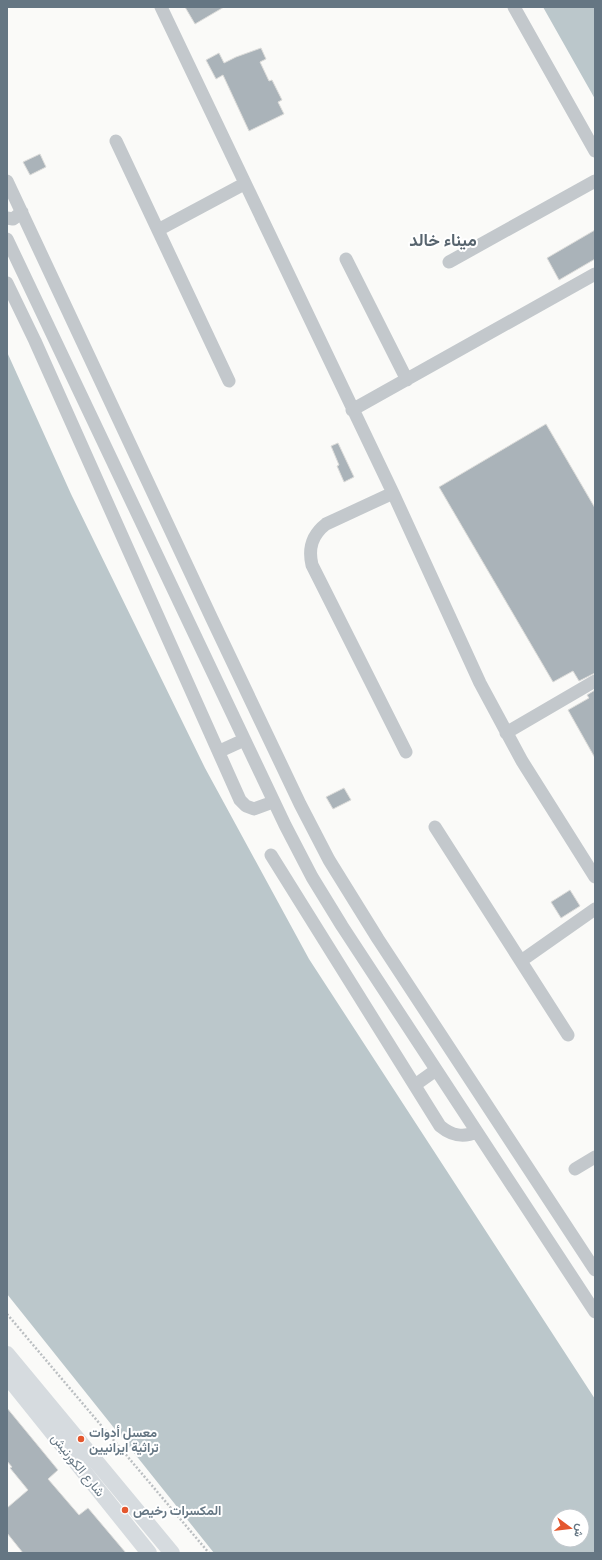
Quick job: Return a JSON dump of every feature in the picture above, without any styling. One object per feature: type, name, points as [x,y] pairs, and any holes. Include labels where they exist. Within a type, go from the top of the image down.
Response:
[{"type":"main road","name":"شارع الكورنيش","points":[[7,1354],[172,1553]]},
{"type":"main road","name":"شارع الكورنيش","points":[[9,1380],[149,1553]]},
{"type":"main road","points":[[134,1553],[135,1536]]},
{"type":"street","points":[[161,7],[244,184],[393,493],[468,657],[506,733],[538,788],[595,877]]},
{"type":"street","points":[[514,7],[595,151]]},
{"type":"street","points":[[116,141],[229,381]]},
{"type":"street","points":[[7,181],[150,488],[321,846],[378,939],[595,1270]]},
{"type":"street","points":[[449,262],[595,181]]},
{"type":"street","points":[[158,230],[244,184]]},
{"type":"street","points":[[7,218],[13,218],[22,212]]},
{"type":"street","points":[[7,239],[273,802],[298,851],[326,902],[595,1312]]},
{"type":"street","points":[[346,260],[407,380]]},
{"type":"street","points":[[23,273],[7,282],[220,751],[242,803],[254,809],[273,802]]},
{"type":"street","points":[[352,410],[595,274]]},
{"type":"street","points":[[35,341],[52,334]]},
{"type":"street","points":[[393,493],[326,524],[320,529],[312,542],[310,558],[312,565],[406,752]]},
{"type":"street","points":[[506,733],[595,681]]},
{"type":"street","points":[[220,751],[244,740]]},
{"type":"street","points":[[435,827],[568,1035]]},
{"type":"street","points":[[271,855],[440,1126],[446,1131],[461,1136],[477,1132]]},
{"type":"street","points":[[521,961],[595,909]]},
{"type":"street","points":[[415,1085],[436,1070]]},
{"type":"street","points":[[575,1169],[595,1157]]},
{"type":"path","points":[[7,1314],[209,1553]]},
{"type":"shaded area","points":[[543,7],[595,7],[595,99]]},
{"type":"shaded area","points":[[7,352],[71,494],[205,768],[309,959],[595,1399],[595,1553],[214,1553],[7,1294]]},
{"type":"building","points":[[185,7],[224,7],[195,24]]},
{"type":"building","points":[[261,48],[266,59],[260,62],[269,81],[272,80],[282,100],[278,102],[284,114],[249,131],[223,75],[216,79],[206,60],[219,53],[224,63]]},
{"type":"building","points":[[40,154],[46,167],[30,175],[23,162]]},
{"type":"building","points":[[595,230],[595,259],[559,280],[547,258]]},
{"type":"building","points":[[546,424],[595,508],[595,673],[579,681],[573,671],[553,682],[439,487]]},
{"type":"building","points":[[338,443],[354,477],[344,482],[331,446]]},
{"type":"building","points":[[595,690],[595,758],[568,710],[589,698],[587,695]]},
{"type":"building","points":[[344,788],[351,800],[333,809],[326,797]]},
{"type":"building","points":[[570,890],[580,906],[561,918],[551,902]]},
{"type":"building","points":[[7,1408],[58,1470],[48,1479],[79,1515],[88,1508],[126,1553],[23,1553],[7,1533],[7,1508],[28,1490],[10,1468],[12,1467],[7,1461]]},
{"type":"place","name":"معسل أدوات تراثية ايرانيين","points":[[81,1439]]},
{"type":"place","name":"المكسرات رخيص","points":[[125,1510]]},
{"type":"district","name":"ميناء خالد","points":[[443,240]]}]
